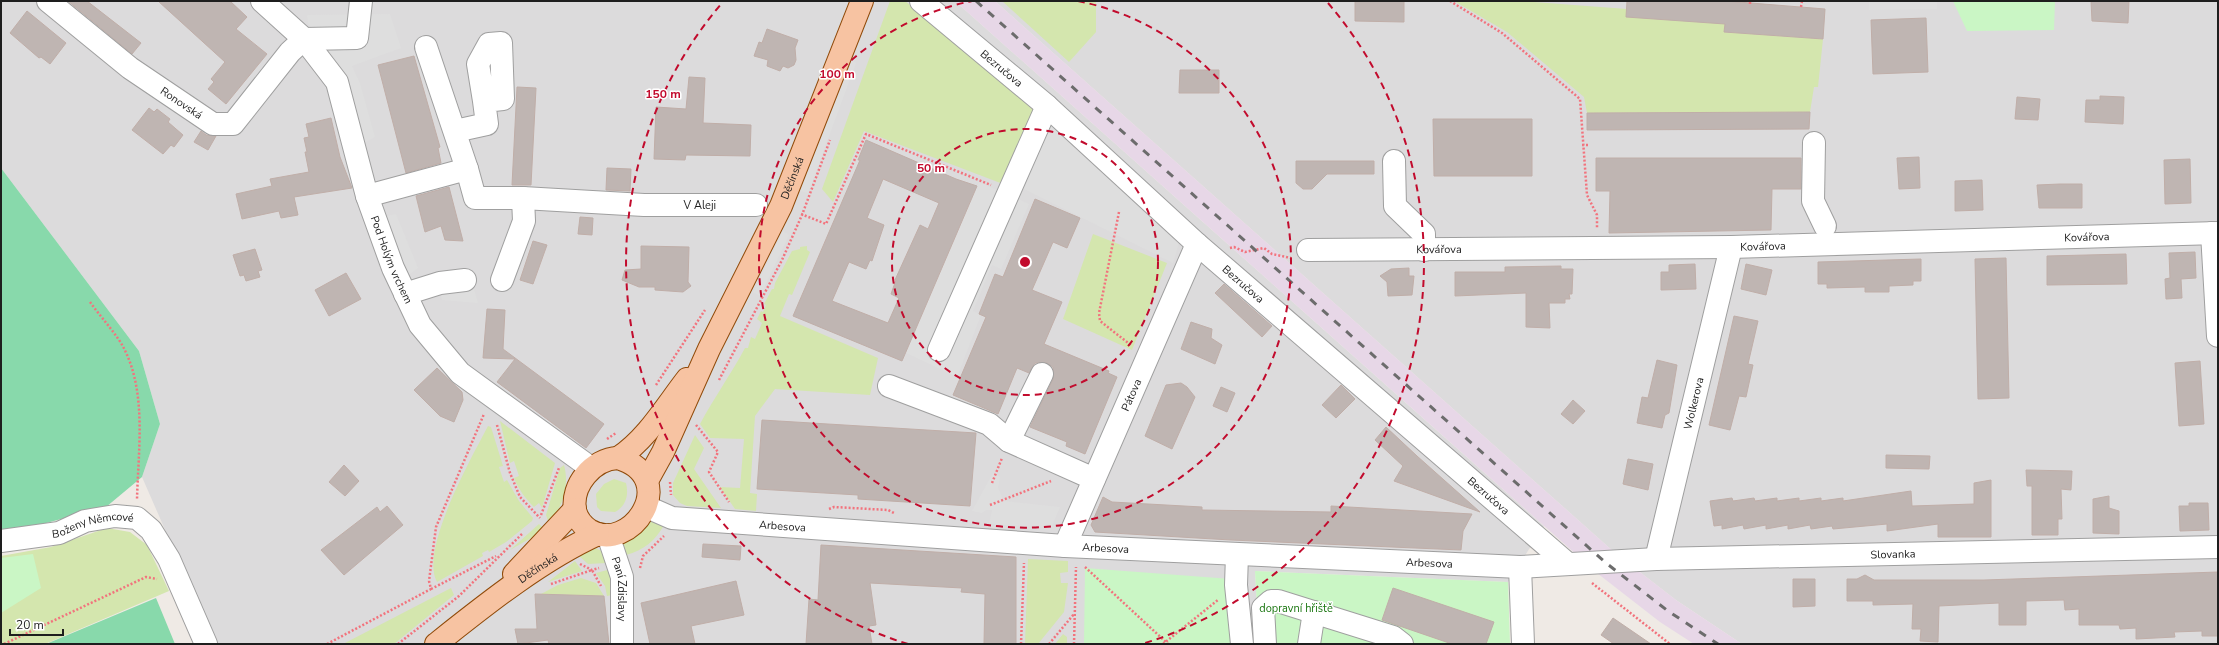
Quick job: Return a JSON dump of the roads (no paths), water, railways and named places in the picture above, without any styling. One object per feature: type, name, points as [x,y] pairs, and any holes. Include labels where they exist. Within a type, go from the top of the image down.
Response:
[{"type":"main road","name":"Děčínská","points":[[436,644],[480,608],[567,550],[603,534],[632,526],[646,507],[649,493],[647,481],[663,452],[709,349],[782,206],[862,1]]},
{"type":"main road","name":"Děčínská","points":[[591,468],[609,460],[618,458],[631,450],[709,349]]},
{"type":"main road","points":[[618,458],[631,462],[638,467],[644,474],[647,481]]},
{"type":"main road","points":[[591,468],[579,486],[574,499],[575,509],[584,526],[603,534]]},
{"type":"main road","name":"Děčínská","points":[[480,608],[553,535],[575,509]]},
{"type":"street","name":"Ronovská","points":[[48,1],[130,68],[213,124],[233,124],[290,52],[304,39]]},
{"type":"street","name":"Pod Holým vrchem","points":[[262,1],[304,39],[337,82],[367,196],[393,268],[420,325],[460,373],[591,468]]},
{"type":"street","points":[[304,39],[357,38],[361,1]]},
{"type":"street","name":"Bezručova","points":[[921,1],[1047,106],[1203,249],[1568,564]]},
{"type":"street","points":[[367,196],[467,169],[426,47]]},
{"type":"street","points":[[455,131],[487,124],[484,102]]},
{"type":"street","points":[[939,350],[1047,106]]},
{"type":"street","points":[[1814,144],[1813,201],[1825,226]]},
{"type":"street","points":[[1394,161],[1395,206],[1424,234],[1424,250]]},
{"type":"street","name":"V Aleji","points":[[467,169],[475,198],[523,198],[644,205],[756,205]]},
{"type":"street","points":[[502,280],[524,221],[523,198]]},
{"type":"street","points":[[2215,233],[2218,336]]},
{"type":"street","name":"Kovářova","points":[[1308,250],[1731,247],[2215,233]]},
{"type":"street","name":"Wolkerova","points":[[1656,559],[1731,247]]},
{"type":"street","name":"Pátova","points":[[1070,552],[1084,475],[1203,249]]},
{"type":"street","points":[[405,294],[440,283],[465,280]]},
{"type":"street","points":[[1009,441],[1042,374]]},
{"type":"street","points":[[888,386],[989,424],[1009,441],[1084,475]]},
{"type":"street","name":"Arbesova","points":[[646,507],[672,518],[1070,552],[1237,555],[1520,567],[1568,564]]},
{"type":"street","name":"Boženy Němcové","points":[[1,542],[59,533],[85,521],[115,516],[137,518],[151,530],[169,559],[206,644]]},
{"type":"street","name":"Paní Zdislavy","points":[[603,534],[622,577],[622,644]]},
{"type":"street","name":"Slovanka","points":[[1568,564],[1656,559],[2218,547]]},
{"type":"street","points":[[1237,555],[1236,586],[1242,644]]},
{"type":"street","points":[[1520,567],[1523,644]]},
{"type":"street","points":[[1265,644],[1263,608],[1271,601],[1278,601],[1314,612],[1377,639],[1393,637],[1401,644]]},
{"type":"street","points":[[1309,644],[1314,612]]},
{"type":"railway","points":[[976,1],[1606,563],[1668,611],[1718,644]]},
{"type":"park label","name":"dopravní hřiště","points":[[1296,608]]}]
